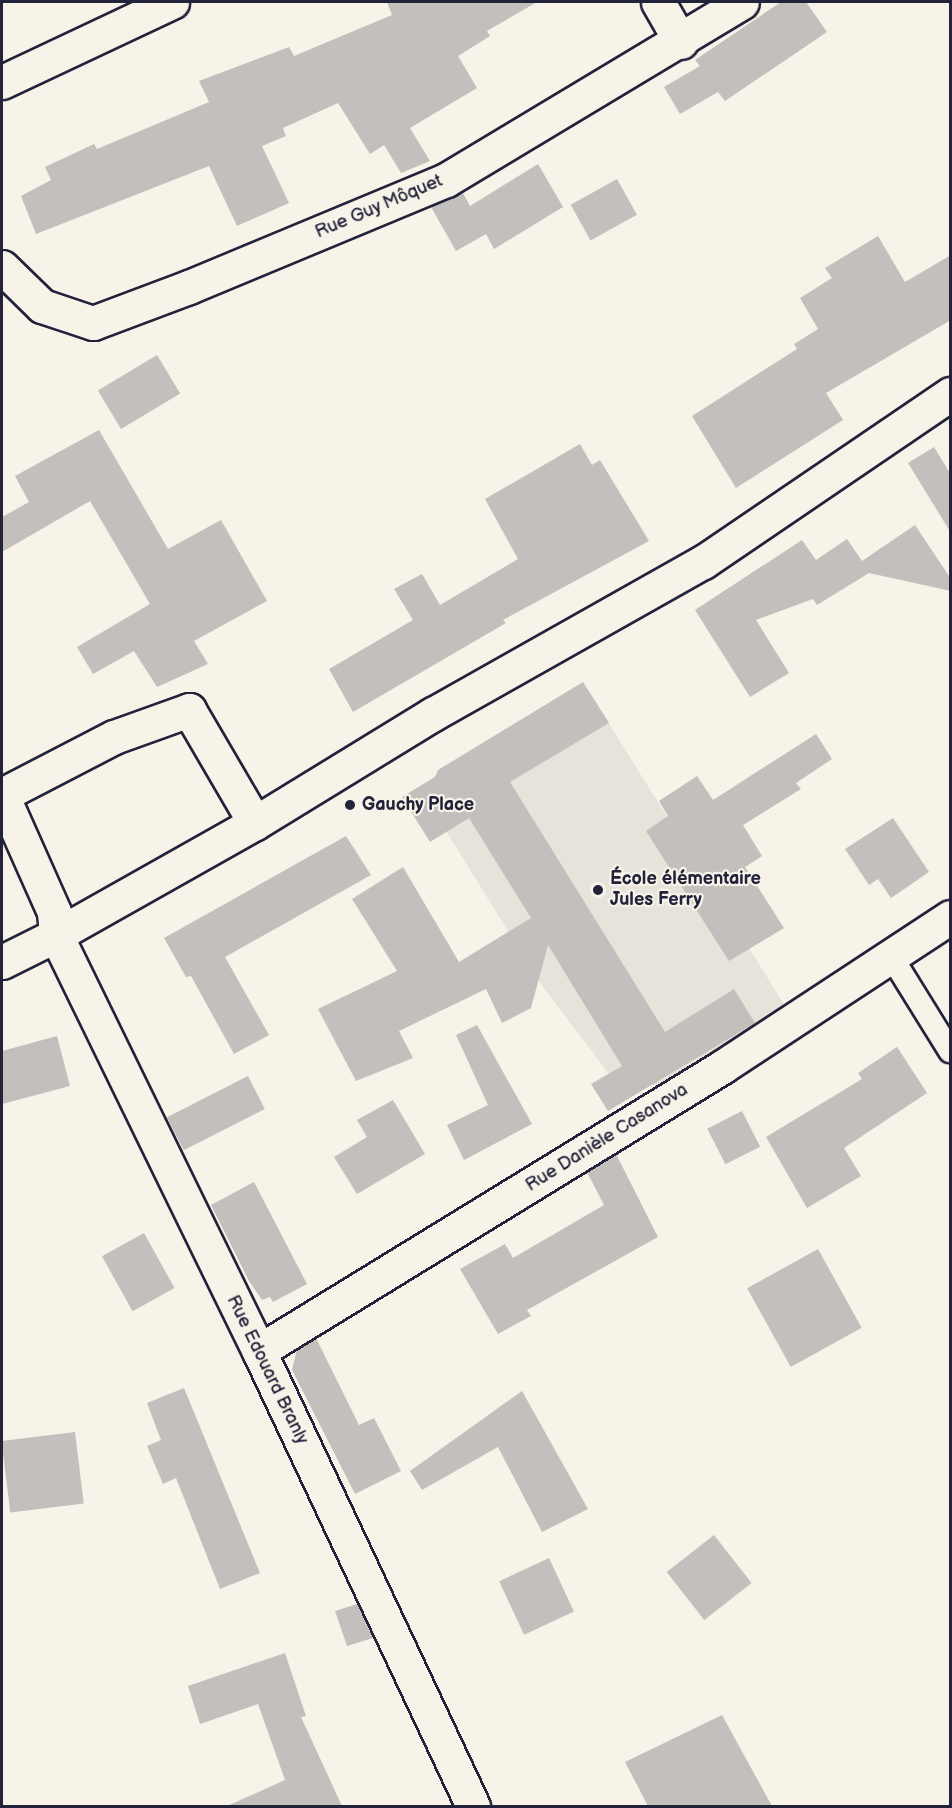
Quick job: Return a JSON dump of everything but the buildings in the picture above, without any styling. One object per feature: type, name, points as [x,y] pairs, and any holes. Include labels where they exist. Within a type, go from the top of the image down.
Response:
[{"type":"street","points":[[2,82],[172,2]]},
{"type":"street","points":[[658,2],[681,42]]},
{"type":"street","name":"Rue Guy Môquet","points":[[2,267],[42,306],[93,323],[189,287],[446,180],[681,42],[742,2]]},
{"type":"street","points":[[2,962],[56,935],[255,823],[433,714],[703,562],[951,394]]},
{"type":"street","points":[[2,795],[114,737],[189,710],[255,823]]},
{"type":"street","name":"Rue Edouard Branly","points":[[2,795],[54,912],[56,935],[259,1351],[473,1806]]},
{"type":"street","name":"Rue Danièle Casanova","points":[[259,1351],[722,1067],[951,917]]},
{"type":"lane","points":[[891,956],[951,1051]]},
{"type":"shaded area","name":"École élémentaire Jules Ferry","points":[[583,682],[785,1006],[658,1086],[609,1074],[538,980],[419,787]]},
{"type":"place","name":"Gauchy Place","points":[[350,805]]},
{"type":"place","name":"École élémentaire Jules Ferry","points":[[598,890]]}]
